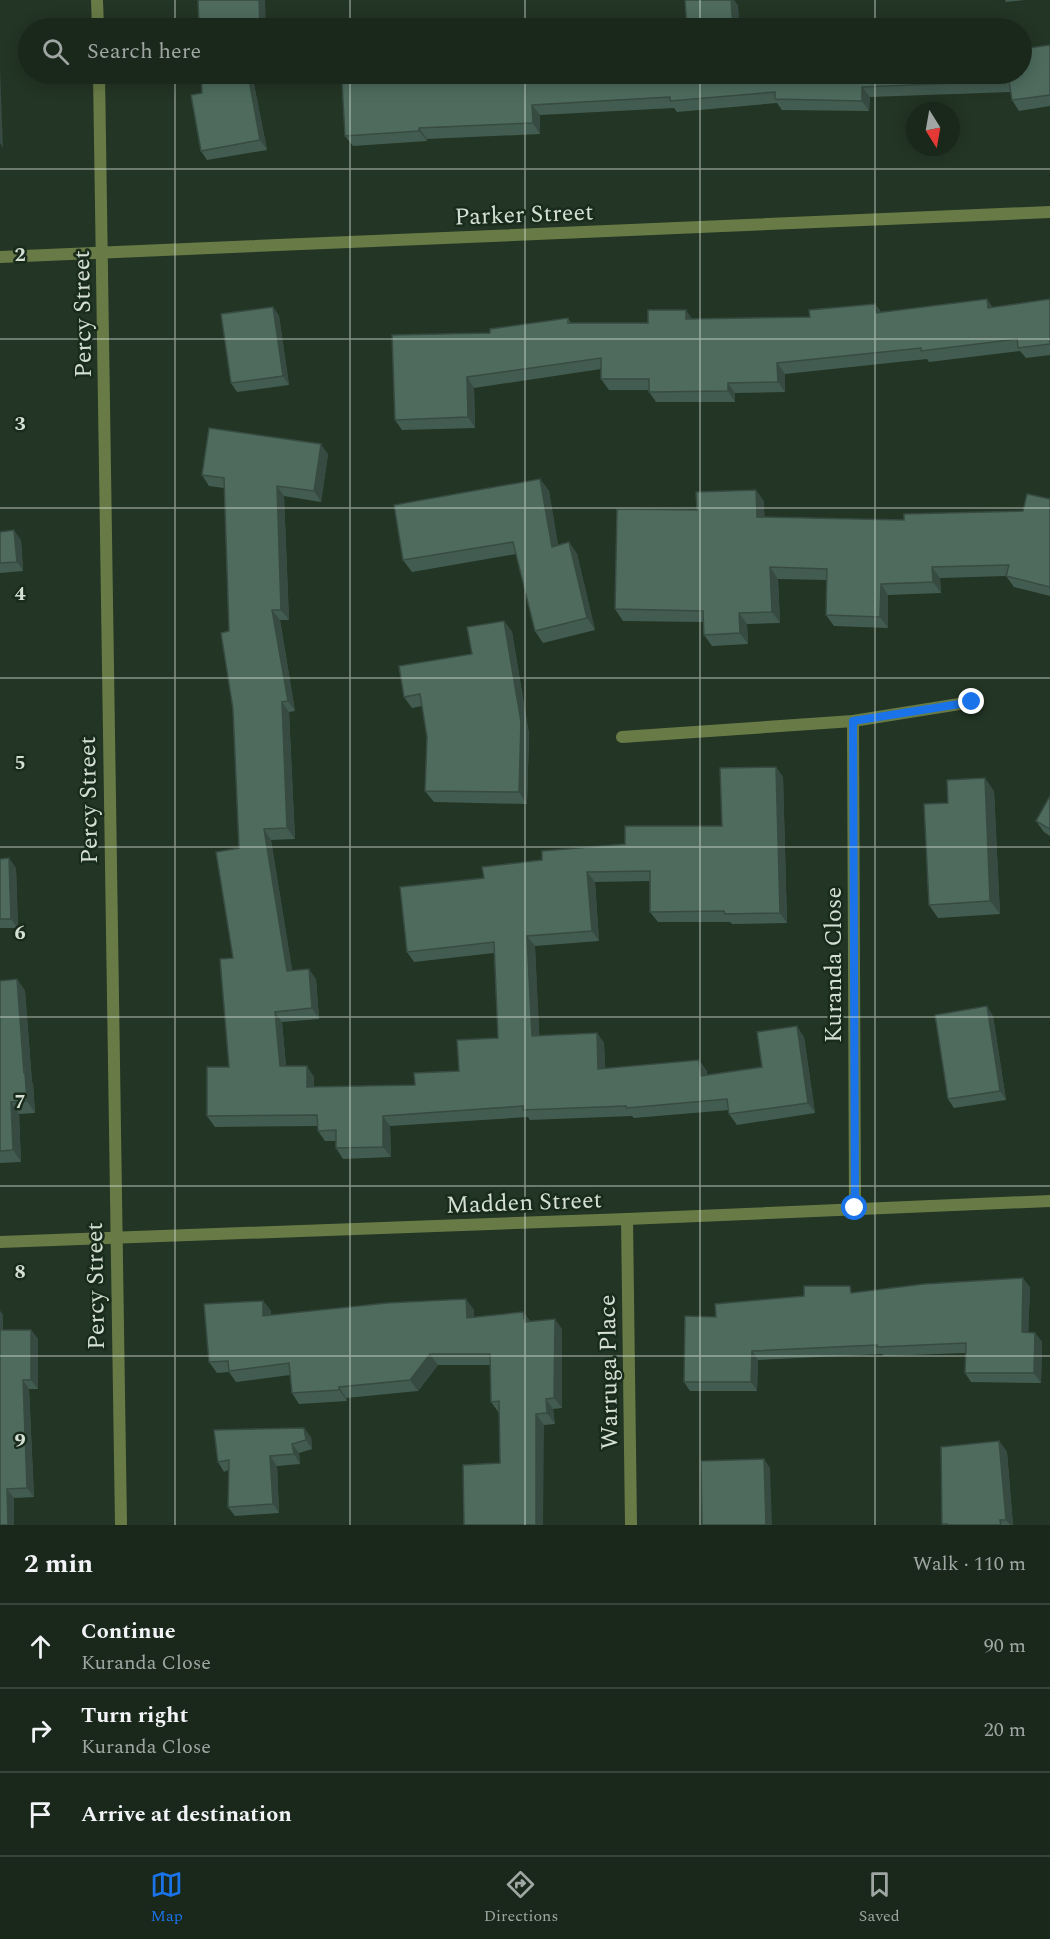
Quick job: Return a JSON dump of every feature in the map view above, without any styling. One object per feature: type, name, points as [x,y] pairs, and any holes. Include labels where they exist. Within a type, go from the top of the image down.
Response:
[{"type":"street","points":[[97,0],[98,18]]},
{"type":"street","name":"Percy Street","points":[[99,84],[121,1525]]},
{"type":"street","name":"Parker Street","points":[[0,257],[1050,212]]},
{"type":"street","points":[[622,737],[853,721],[972,702]]},
{"type":"street","name":"Kuranda Close","points":[[853,721],[855,1208]]},
{"type":"street","name":"Madden Street","points":[[0,1242],[1050,1201]]},
{"type":"street","name":"Warruga Place","points":[[627,1219],[631,1525]]},
{"type":"building","points":[[198,0],[259,0],[260,18],[199,18]]},
{"type":"building","points":[[685,0],[731,0],[732,18],[686,18]]},
{"type":"building","points":[[1050,45],[1050,95],[1012,100],[1009,84],[1032,84],[1032,48]]},
{"type":"building","points":[[202,84],[250,84],[260,140],[201,151],[191,95],[202,93]]},
{"type":"building","points":[[342,84],[936,84],[862,87],[862,101],[775,99],[775,92],[670,101],[670,97],[532,105],[533,123],[419,128],[419,131],[345,136]]},
{"type":"building","points":[[987,299],[988,308],[1050,299],[1050,344],[1018,348],[1017,339],[921,351],[921,348],[777,363],[778,382],[728,383],[728,391],[649,392],[649,379],[601,379],[601,358],[467,377],[468,417],[395,420],[392,335],[490,333],[490,329],[568,318],[568,323],[648,323],[648,310],[686,310],[686,319],[810,317],[809,310],[875,304],[876,313]]},
{"type":"building","points":[[273,307],[283,376],[231,383],[221,314]]},
{"type":"building","points":[[209,428],[321,444],[314,491],[277,486],[281,610],[272,610],[288,701],[282,702],[287,828],[264,829],[287,971],[309,969],[312,1008],[275,1012],[280,1066],[307,1066],[307,1087],[415,1085],[414,1073],[459,1071],[457,1040],[498,1038],[494,942],[407,952],[400,887],[484,878],[482,867],[542,860],[542,851],[625,844],[625,826],[722,826],[720,768],[776,767],[780,913],[650,912],[650,871],[587,872],[592,931],[527,936],[532,1036],[597,1033],[598,1069],[699,1060],[701,1076],[762,1067],[757,1032],[797,1026],[808,1103],[729,1114],[727,1099],[627,1108],[626,1106],[523,1110],[523,1106],[383,1116],[383,1147],[336,1148],[336,1130],[318,1131],[317,1115],[207,1116],[207,1067],[229,1067],[220,959],[233,958],[216,852],[239,848],[233,709],[221,633],[229,631],[224,478],[202,475]]},
{"type":"building","points":[[540,479],[552,547],[569,542],[587,618],[535,631],[513,542],[403,560],[394,505]]},
{"type":"building","points":[[756,490],[757,517],[904,520],[904,514],[1023,511],[1027,494],[1050,499],[1050,587],[1006,576],[1009,565],[932,567],[933,582],[881,584],[880,617],[826,615],[827,569],[770,567],[772,612],[739,613],[740,633],[704,635],[703,611],[615,609],[617,509],[697,510],[696,492]]},
{"type":"building","points":[[14,530],[17,562],[0,563],[0,532]]},
{"type":"building","points":[[504,621],[521,722],[519,792],[425,791],[427,737],[420,694],[404,697],[399,666],[472,654],[467,627]]},
{"type":"building","points":[[985,778],[990,901],[929,905],[924,804],[948,803],[947,780]]},
{"type":"building","points":[[1050,796],[1050,829],[1036,821]]},
{"type":"building","points":[[9,858],[11,919],[0,919],[0,859]]},
{"type":"building","points":[[17,979],[27,1101],[11,1102],[13,1150],[0,1151],[0,981]]},
{"type":"building","points":[[987,1006],[1000,1091],[948,1099],[935,1015]]},
{"type":"building","points":[[1023,1278],[1022,1332],[1035,1333],[1034,1373],[965,1373],[966,1343],[877,1347],[877,1345],[752,1351],[751,1382],[684,1382],[685,1316],[716,1317],[715,1304],[804,1296],[804,1286],[850,1286],[851,1293],[924,1284]]},
{"type":"building","points":[[466,1299],[467,1318],[523,1312],[525,1322],[555,1319],[554,1398],[546,1399],[547,1413],[536,1414],[536,1525],[464,1525],[463,1465],[500,1463],[499,1401],[491,1402],[490,1354],[430,1354],[410,1380],[339,1387],[339,1390],[292,1393],[289,1363],[229,1371],[228,1361],[209,1362],[204,1304],[263,1301],[263,1316],[387,1303]]},
{"type":"building","points":[[0,1330],[31,1330],[31,1380],[23,1380],[27,1488],[7,1489],[8,1525],[0,1525]]},
{"type":"building","points":[[304,1428],[306,1440],[292,1444],[294,1454],[270,1456],[273,1504],[228,1507],[229,1460],[218,1462],[214,1430]]},
{"type":"building","points":[[999,1441],[1006,1520],[1000,1520],[1001,1525],[942,1524],[941,1447]]},
{"type":"building","points":[[764,1459],[766,1525],[702,1525],[701,1461]]},
{"type":"route","points":[[855,1208],[853,721],[972,702]]}]
